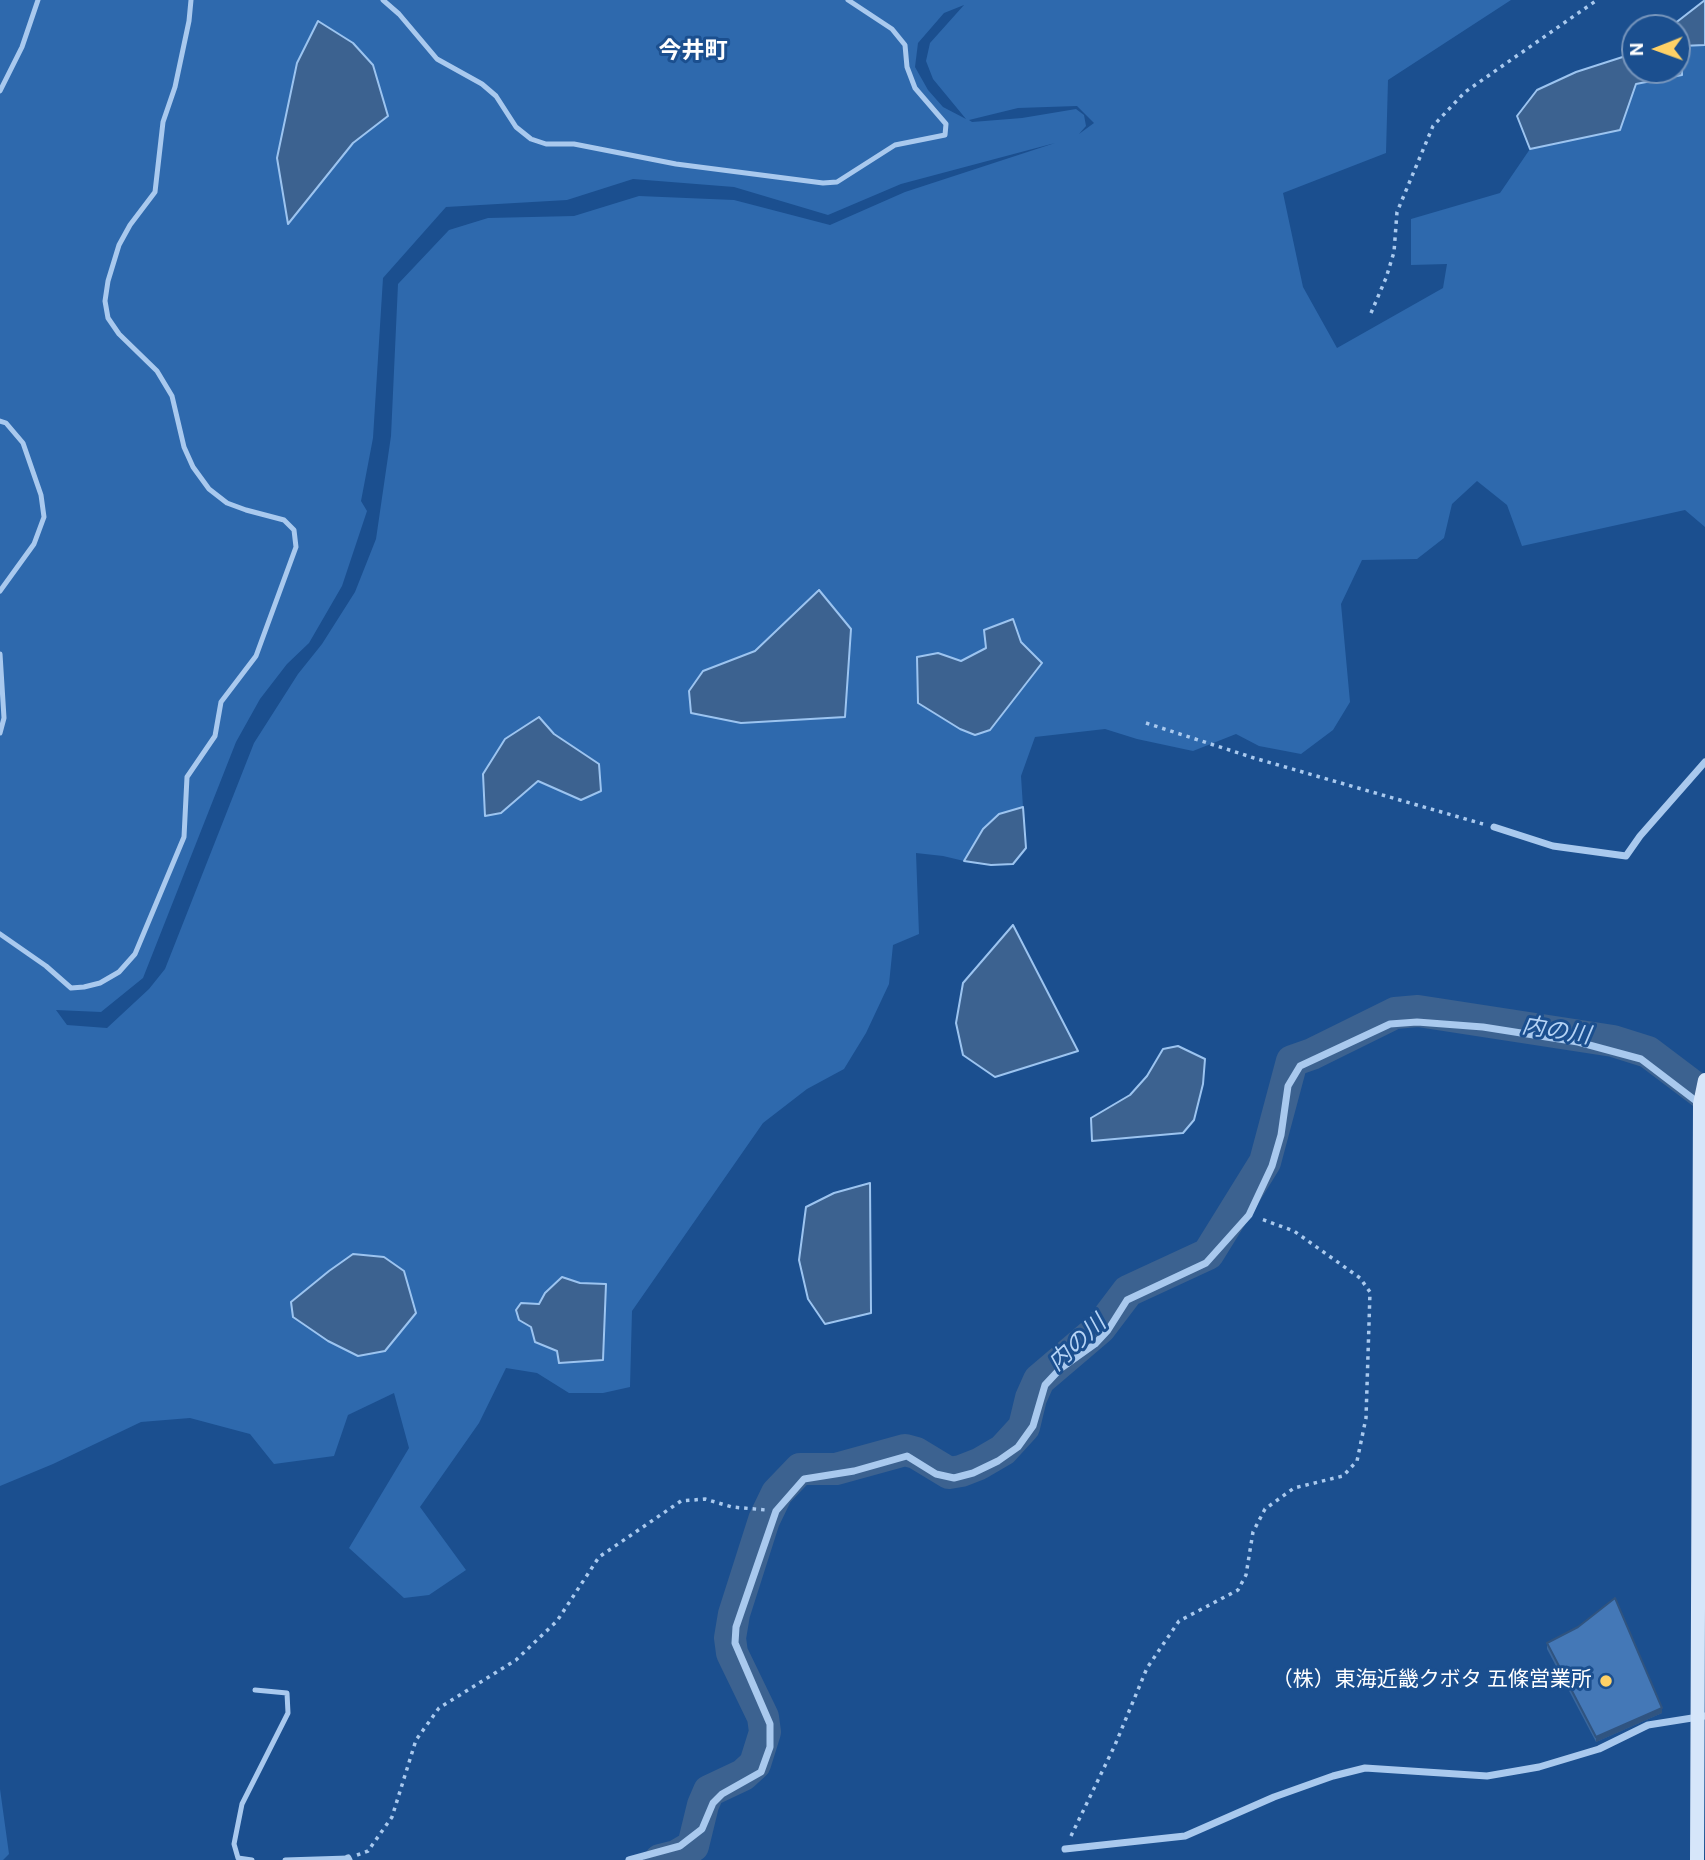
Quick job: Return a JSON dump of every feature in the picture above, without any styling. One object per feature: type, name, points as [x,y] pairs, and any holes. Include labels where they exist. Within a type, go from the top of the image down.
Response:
[{"type":"street","points":[[1494,827],[1553,846],[1626,856],[1640,836],[1705,762]]},
{"type":"street","points":[[629,1860],[680,1846],[702,1829],[713,1803],[722,1794],[761,1772],[770,1747],[769,1724],[735,1643],[736,1627],[776,1511],[804,1479],[854,1471],[906,1456],[936,1474],[954,1478],[972,1474],[1018,1447],[1032,1426],[1045,1385],[1060,1369],[1095,1344],[1108,1330],[1127,1300],[1206,1263],[1248,1215],[1272,1166],[1281,1135],[1288,1086],[1300,1066],[1390,1024],[1417,1022],[1483,1027],[1578,1042],[1641,1059],[1700,1104]]},
{"type":"street","points":[[1698,1860],[1703,1172],[1700,1104],[1705,1080]]},
{"type":"street","points":[[1065,1849],[1185,1836],[1274,1797],[1365,1768],[1487,1776],[1539,1767],[1599,1749],[1648,1725],[1701,1717]]},
{"type":"lane","points":[[0,91],[22,47],[38,0]]},
{"type":"lane","points":[[0,934],[46,966],[71,988],[100,983],[118,972],[135,954],[184,837],[187,777],[215,736],[221,702],[256,656],[296,547],[294,530],[284,520],[227,503],[209,489],[193,467],[184,447],[180,421],[157,371],[118,334],[108,318],[105,301],[108,281],[119,245],[130,225],[155,192],[163,122],[175,87],[191,0]]},
{"type":"lane","points":[[383,0],[399,14],[437,60],[482,84],[496,96],[516,127],[531,139],[546,144],[574,144],[676,164],[823,183],[836,181],[895,145],[945,135],[946,124],[915,88],[906,67],[905,45],[892,29],[848,0]]},
{"type":"lane","points":[[0,421],[23,443],[41,495],[44,517],[34,544],[0,591]]},
{"type":"lane","points":[[0,654],[4,718],[0,733]]},
{"type":"lane","points":[[252,1860],[238,1858],[234,1844],[242,1804],[288,1713],[286,1693],[255,1690]]},
{"type":"lane","points":[[285,1860],[327,1857],[349,1859]]},
{"type":"path","points":[[1371,313],[1394,252],[1397,212],[1433,126],[1465,92],[1597,0]]},
{"type":"path","points":[[1146,723],[1306,774],[1494,827]]},
{"type":"path","points":[[1065,1849],[1115,1745],[1147,1668],[1179,1621],[1238,1590],[1246,1575],[1253,1532],[1265,1509],[1294,1488],[1343,1476],[1357,1461],[1366,1418],[1370,1292],[1360,1278],[1294,1231],[1248,1215]]},
{"type":"path","points":[[349,1859],[368,1851],[392,1817],[416,1740],[439,1708],[525,1653],[558,1621],[600,1556],[681,1501],[705,1499],[732,1507],[754,1508]]},
{"type":"shaded area","points":[[0,0],[1511,0],[1388,80],[1386,153],[1283,193],[1303,287],[1337,348],[1443,288],[1447,264],[1411,265],[1411,219],[1500,193],[1530,149],[1619,130],[1636,84],[1691,84],[1691,46],[1705,45],[1705,527],[1685,510],[1522,546],[1507,505],[1477,481],[1452,504],[1444,538],[1417,559],[1362,560],[1341,604],[1350,702],[1333,730],[1301,754],[1259,746],[1236,734],[1193,751],[1105,729],[1035,737],[1021,776],[1023,807],[999,814],[983,829],[964,861],[916,853],[919,934],[893,945],[889,984],[866,1033],[844,1069],[807,1089],[763,1123],[632,1311],[630,1387],[603,1393],[569,1393],[537,1373],[506,1368],[479,1423],[420,1507],[466,1570],[429,1595],[404,1598],[349,1548],[409,1448],[394,1393],[348,1415],[334,1456],[274,1464],[250,1434],[190,1418],[141,1422],[0,1486]],"holes":[[[964,5],[930,43],[926,61],[933,79],[966,119],[943,107],[928,90],[915,67],[918,43],[944,13]],[[1077,106],[1094,123],[1079,134],[1086,126],[1084,115],[1076,109],[1022,118],[972,122],[969,120],[1018,108]],[[1055,143],[905,192],[830,225],[734,200],[639,196],[574,216],[488,218],[449,230],[398,284],[391,436],[376,539],[355,592],[254,743],[165,969],[149,989],[107,1028],[67,1025],[56,1010],[101,1012],[143,978],[236,742],[260,699],[287,664],[309,643],[342,586],[367,511],[361,501],[373,438],[383,278],[446,207],[567,200],[633,179],[734,187],[828,215],[901,184]]]},
{"type":"shaded area","points":[[1705,0],[1705,45],[1691,46],[1691,14],[1687,14]]},
{"type":"shaded area","points":[[318,21],[353,43],[373,65],[388,116],[353,143],[288,224],[277,158],[297,63]]},
{"type":"shaded area","points":[[1621,58],[1621,84],[1636,84],[1620,130],[1530,149],[1517,116],[1537,90],[1576,72]]},
{"type":"shaded area","points":[[819,590],[851,629],[845,717],[741,723],[691,713],[689,691],[703,671],[755,651]]},
{"type":"shaded area","points":[[1013,619],[1021,642],[1042,663],[990,730],[975,735],[960,729],[918,703],[917,657],[938,653],[961,661],[986,648],[984,630]]},
{"type":"shaded area","points":[[539,717],[554,734],[599,764],[601,791],[581,800],[538,781],[501,813],[485,816],[483,774],[505,739]]},
{"type":"shaded area","points":[[1023,807],[1026,848],[1013,864],[991,865],[964,861],[983,829],[999,814]]},
{"type":"shaded area","points":[[1013,925],[1078,1051],[995,1077],[963,1055],[956,1023],[963,983]]},
{"type":"shaded area","points":[[1178,1046],[1205,1059],[1203,1084],[1194,1120],[1183,1133],[1092,1141],[1091,1118],[1130,1095],[1147,1076],[1163,1049]]},
{"type":"shaded area","points":[[870,1183],[871,1313],[825,1324],[808,1299],[799,1260],[806,1207],[834,1193]]},
{"type":"shaded area","points":[[353,1254],[384,1257],[404,1271],[416,1313],[385,1351],[358,1356],[328,1341],[293,1317],[291,1302]]},
{"type":"shaded area","points":[[562,1277],[580,1283],[606,1284],[603,1360],[559,1363],[557,1351],[535,1342],[531,1327],[519,1320],[516,1310],[521,1303],[539,1304],[545,1293]]},
{"type":"shaded area","points":[[0,1789],[9,1854],[3,1860],[0,1860]]},
{"type":"building","name":"（株）東海近畿クボタ 五條営業所","points":[[1615,1598],[1662,1708],[1596,1737],[1547,1643],[1578,1627]]},
{"type":"waterway","name":"内の川","points":[[660,1860],[676,1856],[693,1846],[709,1791],[743,1775],[755,1764],[765,1732],[763,1717],[732,1653],[730,1638],[734,1614],[764,1520],[777,1493],[800,1469],[836,1469],[905,1450],[916,1453],[949,1473],[979,1464],[1003,1450],[1024,1427],[1031,1398],[1039,1380],[1100,1328],[1128,1291],[1208,1254],[1265,1162],[1292,1061],[1312,1054],[1395,1013],[1418,1011],[1613,1041],[1648,1052],[1705,1095]]},
{"type":"place","name":"（株）東海近畿クボタ 五條営業所","points":[[1606,1681]]},
{"type":"district","name":"今井町","points":[[693,52]]}]
